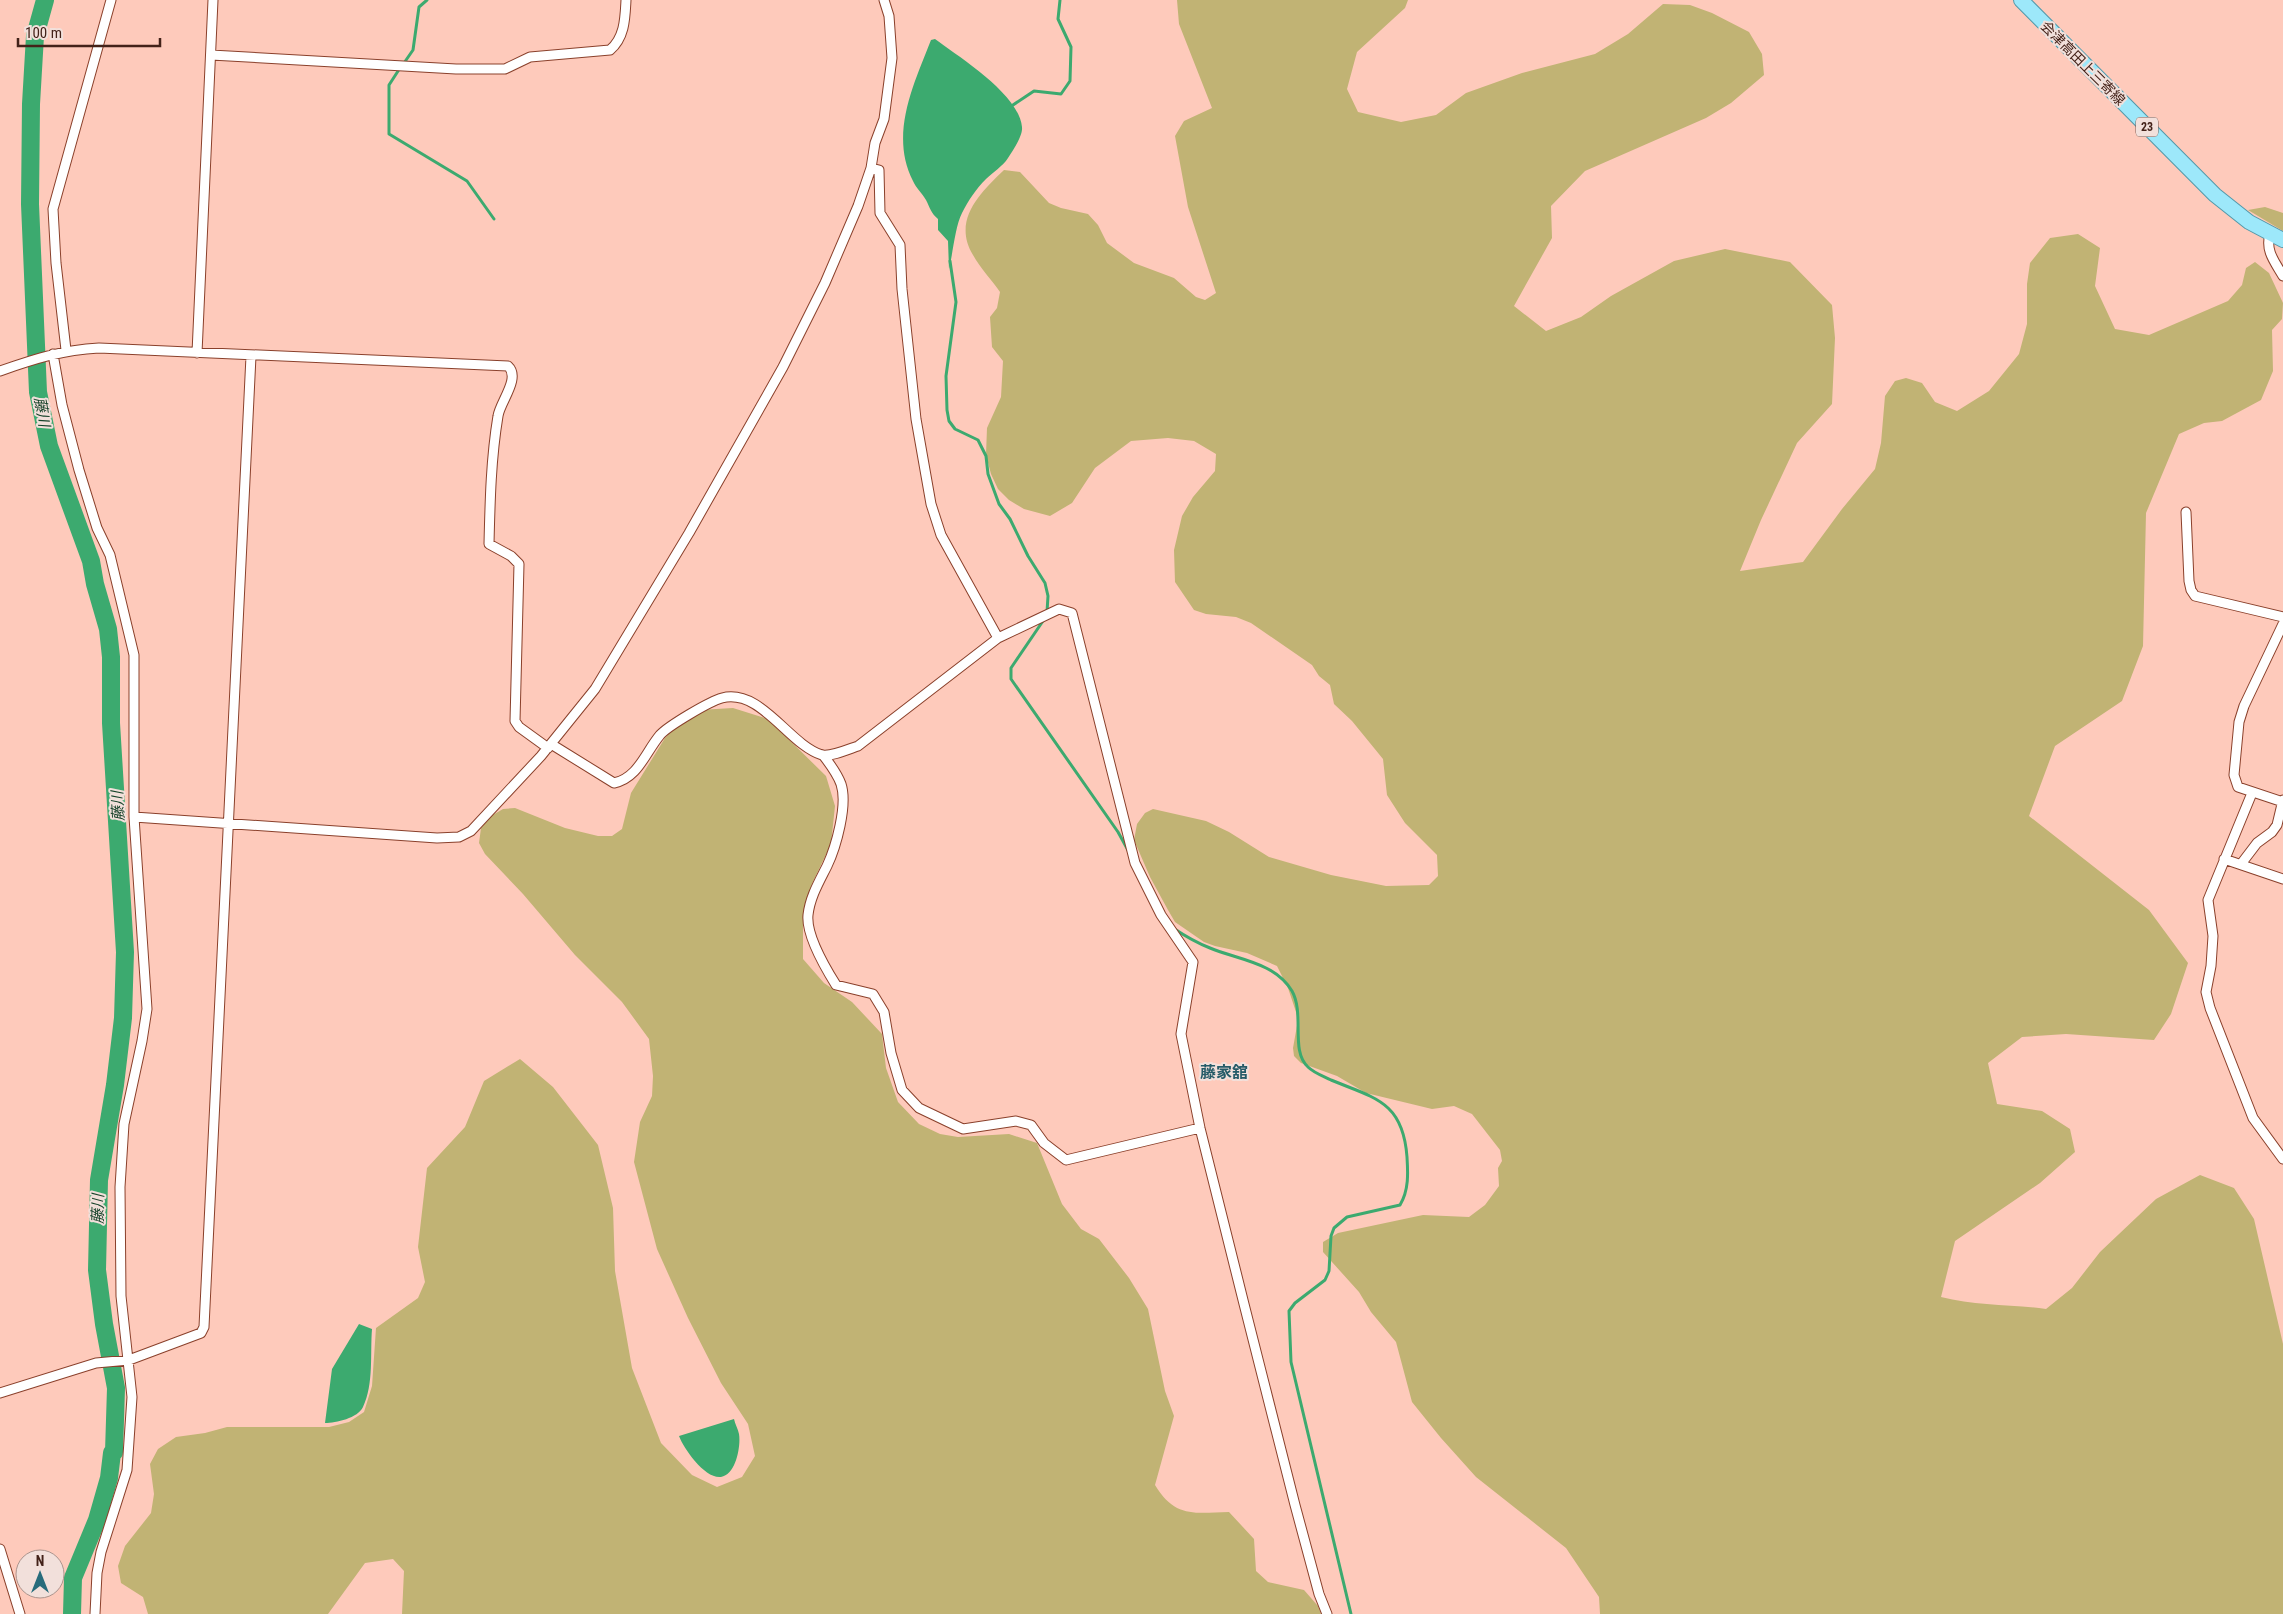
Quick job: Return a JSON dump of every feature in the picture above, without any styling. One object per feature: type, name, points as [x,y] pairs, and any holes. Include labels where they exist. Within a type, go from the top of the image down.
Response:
[{"type":"main road","name":"会津高田上三寄線","points":[[2021,0],[2215,195],[2234,211],[2283,240]]},
{"type":"street","points":[[66,350],[56,263],[53,209],[111,0]]},
{"type":"street","points":[[197,353],[213,0]]},
{"type":"street","points":[[210,55],[456,70],[505,70],[530,57],[610,50],[617,44],[624,27],[626,0]]},
{"type":"street","points":[[134,817],[437,838],[459,837],[471,830],[549,746],[595,689],[748,432],[825,283],[858,206],[871,168],[875,143],[884,119],[892,58],[889,16],[884,0]]},
{"type":"street","points":[[871,168],[879,170],[880,213],[900,245],[902,289],[916,419],[931,504],[941,535],[998,638]]},
{"type":"street","points":[[2270,234],[2268,240],[2269,252],[2283,276]]},
{"type":"street","points":[[0,371],[66,350],[99,348],[251,356],[501,365],[511,368],[512,381],[499,411],[495,438],[489,544],[511,556],[519,564],[515,720],[519,727],[614,783],[634,774],[660,735],[670,726],[722,698],[742,698],[755,704],[807,747],[823,755],[833,767],[841,786],[843,804],[838,832],[831,856],[814,889],[807,917],[818,956],[836,985],[873,994],[884,1012],[890,1053],[902,1090],[919,1108],[963,1129],[1016,1121],[1031,1125],[1044,1143],[1066,1160],[1200,1128]]},
{"type":"street","points":[[51,354],[76,461],[96,528],[110,555],[134,655],[134,817],[147,1009],[124,1124],[120,1187],[121,1296],[125,1361],[132,1396],[128,1470],[101,1552],[97,1573],[95,1614]]},
{"type":"street","points":[[0,1393],[101,1362],[125,1361],[201,1333],[204,1327],[251,356]]},
{"type":"street","points":[[2186,512],[2189,581],[2190,590],[2195,596],[2283,617]]},
{"type":"street","points":[[823,755],[858,746],[998,638],[1059,609],[1072,613],[1135,863],[1161,915],[1193,962],[1181,1034],[1200,1128],[1295,1505],[1319,1594],[1327,1614]]},
{"type":"street","points":[[2241,864],[2257,843],[2278,825],[2283,801],[2252,793],[2238,787],[2234,775],[2239,722],[2244,706],[2283,624]]},
{"type":"street","points":[[2252,793],[2208,900],[2213,936],[2211,966],[2206,992],[2210,1008],[2253,1118],[2283,1159]]},
{"type":"street","points":[[2224,858],[2283,879]]},
{"type":"street","points":[[0,1549],[20,1614]]},
{"type":"shaded area","points":[[1177,0],[1408,0],[1405,8],[1357,52],[1347,89],[1358,112],[1401,122],[1436,115],[1466,93],[1522,73],[1595,54],[1628,34],[1663,4],[1690,5],[1712,13],[1749,32],[1762,54],[1764,75],[1731,103],[1706,118],[1585,171],[1551,206],[1552,238],[1514,306],[1546,331],[1581,317],[1611,296],[1674,261],[1725,249],[1790,262],[1832,305],[1835,338],[1832,404],[1797,443],[1761,520],[1740,571],[1803,562],[1842,509],[1875,469],[1881,443],[1885,396],[1895,381],[1906,378],[1922,383],[1935,402],[1957,411],[1989,391],[2019,354],[2027,324],[2027,284],[2030,263],[2050,238],[2078,234],[2100,248],[2095,286],[2115,329],[2149,335],[2228,301],[2242,285],[2246,268],[2255,262],[2269,273],[2283,303],[2282,319],[2272,330],[2273,371],[2261,400],[2222,421],[2204,423],[2179,434],[2146,513],[2143,646],[2122,701],[2055,746],[2029,816],[2149,910],[2188,963],[2171,1014],[2154,1040],[2066,1034],[2022,1037],[1988,1063],[1997,1104],[2042,1111],[2070,1129],[2075,1152],[2040,1183],[1955,1241],[1941,1297],[1967,1302],[2046,1309],[2072,1288],[2100,1252],[2156,1199],[2200,1175],[2234,1188],[2254,1219],[2283,1344],[2283,1614],[1600,1614],[1599,1597],[1566,1548],[1476,1477],[1412,1402],[1396,1342],[1371,1312],[1359,1292],[1323,1252],[1323,1242],[1338,1233],[1423,1215],[1469,1217],[1485,1205],[1499,1186],[1498,1168],[1502,1161],[1500,1150],[1472,1114],[1454,1106],[1432,1109],[1366,1093],[1337,1076],[1301,1063],[1294,1056],[1293,1048],[1298,1020],[1288,988],[1277,966],[1247,953],[1204,942],[1175,922],[1150,877],[1134,840],[1137,824],[1145,813],[1153,809],[1206,821],[1229,832],[1269,857],[1331,875],[1386,886],[1429,885],[1438,876],[1437,855],[1405,823],[1387,795],[1383,759],[1352,721],[1334,704],[1330,685],[1319,676],[1312,665],[1251,623],[1236,617],[1206,614],[1194,610],[1175,582],[1174,550],[1182,516],[1193,497],[1215,471],[1216,454],[1194,441],[1168,438],[1131,441],[1095,468],[1072,503],[1050,516],[1024,509],[1009,500],[998,489],[991,474],[986,455],[987,428],[1001,397],[1003,361],[992,347],[990,317],[997,308],[1000,292],[973,255],[967,242],[966,230],[967,219],[978,198],[1004,170],[1020,172],[1049,203],[1061,208],[1088,214],[1098,225],[1107,243],[1134,263],[1174,278],[1196,297],[1205,300],[1216,293],[1188,207],[1175,136],[1184,121],[1212,108],[1179,24]]},
{"type":"shaded area","points":[[935,39],[972,66],[999,89],[1011,102],[1018,114],[1022,127],[1019,139],[1008,158],[979,187],[962,213],[949,269],[948,241],[938,230],[938,219],[913,181],[906,163],[903,145],[907,109],[912,92],[931,40]]},
{"type":"shaded area","points":[[2265,207],[2283,213],[2283,231],[2248,210]]},
{"type":"shaded area","points":[[733,708],[768,719],[826,776],[835,806],[831,844],[812,884],[803,925],[803,959],[824,983],[852,1002],[882,1034],[886,1068],[898,1102],[919,1124],[940,1134],[958,1137],[1009,1134],[1037,1143],[1062,1204],[1081,1229],[1099,1239],[1129,1278],[1148,1309],[1165,1391],[1174,1416],[1155,1485],[1162,1496],[1170,1503],[1186,1511],[1195,1513],[1229,1512],[1254,1539],[1256,1571],[1268,1582],[1304,1590],[1318,1606],[1321,1614],[402,1614],[404,1571],[393,1559],[365,1563],[328,1614],[148,1614],[143,1597],[121,1583],[118,1566],[125,1546],[151,1513],[154,1494],[150,1464],[158,1449],[176,1437],[205,1433],[227,1427],[329,1427],[349,1422],[364,1412],[372,1386],[376,1328],[418,1298],[425,1282],[418,1247],[427,1168],[465,1127],[484,1081],[520,1059],[553,1087],[598,1145],[613,1208],[615,1271],[632,1368],[661,1443],[692,1475],[717,1487],[742,1477],[755,1456],[748,1424],[721,1383],[688,1318],[657,1249],[634,1162],[640,1122],[652,1096],[653,1076],[649,1039],[622,1002],[575,955],[523,894],[485,854],[479,843],[481,828],[491,816],[503,809],[515,808],[565,828],[598,836],[612,836],[622,829],[631,793],[665,738],[681,721],[699,710]]},
{"type":"shaded area","points":[[359,1324],[372,1329],[369,1388],[363,1407],[352,1417],[341,1421],[325,1423],[332,1369]]},
{"type":"shaded area","points":[[734,1419],[739,1432],[739,1439],[734,1466],[726,1475],[721,1477],[715,1476],[708,1473],[696,1462],[685,1448],[679,1436]]},
{"type":"waterway","name":"藤川","points":[[45,0],[35,36],[31,104],[30,204],[38,392],[49,446],[91,561],[95,584],[108,629],[111,657],[111,723],[125,952],[123,1018],[115,1085],[99,1180],[97,1270],[104,1324],[116,1388],[114,1452],[112,1453],[109,1478],[97,1520],[73,1578],[72,1614]]},
{"type":"waterway","points":[[404,63],[413,50],[419,7],[427,0]]},
{"type":"waterway","points":[[1010,107],[1034,91],[1061,94],[1070,81],[1071,47],[1058,19],[1060,0]]},
{"type":"waterway","points":[[400,68],[389,85],[389,134],[467,181],[494,219]]},
{"type":"waterway","points":[[950,261],[956,302],[946,376],[949,421],[955,429],[978,440],[986,456],[988,474],[999,504],[1010,519],[1028,556],[1045,583],[1048,596],[1047,612]]},
{"type":"waterway","points":[[1045,618],[1011,668],[1011,679],[1118,832],[1129,852]]},
{"type":"waterway","points":[[1173,928],[1205,946],[1266,968],[1284,981],[1296,1000],[1298,1042],[1303,1060],[1308,1067],[1316,1073],[1384,1104],[1393,1113],[1404,1138],[1408,1169],[1405,1193],[1400,1205],[1347,1217],[1334,1228],[1331,1236],[1329,1271],[1325,1280],[1295,1303],[1289,1311],[1291,1362],[1351,1614]]},
{"type":"district","name":"藤家舘","points":[[1224,1072]]}]
